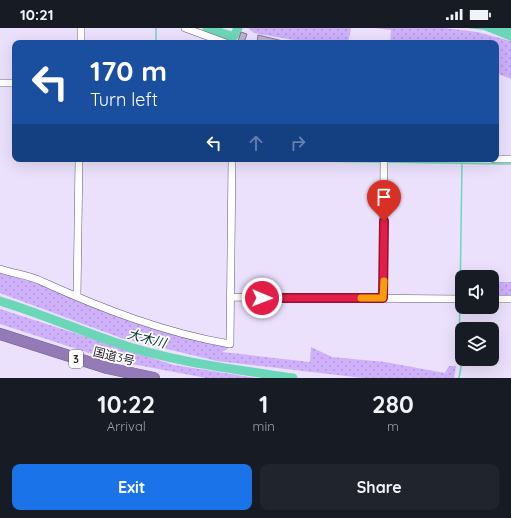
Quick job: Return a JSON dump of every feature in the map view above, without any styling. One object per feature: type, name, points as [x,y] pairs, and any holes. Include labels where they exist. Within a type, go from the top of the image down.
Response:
[{"type":"highway","name":"国道3号","points":[[0,334],[107,368],[154,378]]},
{"type":"street","points":[[81,28],[81,40]]},
{"type":"street","points":[[185,28],[218,40]]},
{"type":"street","points":[[0,83],[12,83]]},
{"type":"street","points":[[499,159],[511,159]]},
{"type":"street","points":[[76,297],[79,162]]},
{"type":"street","points":[[0,269],[44,282],[76,297],[155,326],[201,339],[230,344],[232,162]]},
{"type":"street","points":[[383,298],[384,162]]},
{"type":"street","points":[[231,297],[455,299]]},
{"type":"street","points":[[499,299],[511,299]]},
{"type":"shaded area","points":[[248,28],[351,28],[349,40],[294,40],[254,33]]},
{"type":"shaded area","points":[[374,28],[445,28],[477,32],[511,41],[511,79],[499,74],[499,40],[390,40],[391,30]]},
{"type":"shaded area","points":[[467,28],[511,28],[511,41],[484,30]]},
{"type":"shaded area","points":[[0,270],[30,279],[75,298],[232,346],[222,352],[310,362],[311,347],[332,357],[385,362],[445,373],[449,366],[456,366],[454,378],[363,378],[217,361],[121,338],[0,293]]},
{"type":"shaded area","points":[[499,282],[511,282],[511,297],[499,297]]},
{"type":"shaded area","points":[[0,309],[174,365],[256,378],[206,378],[111,360],[0,324]]},
{"type":"building","points":[[241,32],[247,34],[245,40],[238,40]]},
{"type":"building","points":[[258,35],[279,40],[257,40]]},
{"type":"waterway","points":[[156,28],[156,40]]},
{"type":"waterway","points":[[207,28],[231,36],[234,36],[238,28]]},
{"type":"waterway","points":[[387,162],[511,164]]},
{"type":"waterway","points":[[460,270],[462,163]]},
{"type":"waterway","name":"大木川","points":[[0,301],[114,342],[158,355],[225,368],[293,378]]},
{"type":"waterway","points":[[459,378],[461,367],[459,350],[460,314]]},
{"type":"slow traffic","points":[[361,298],[383,298],[384,281]]},
{"type":"route","points":[[262,298],[383,298],[384,221]]}]
